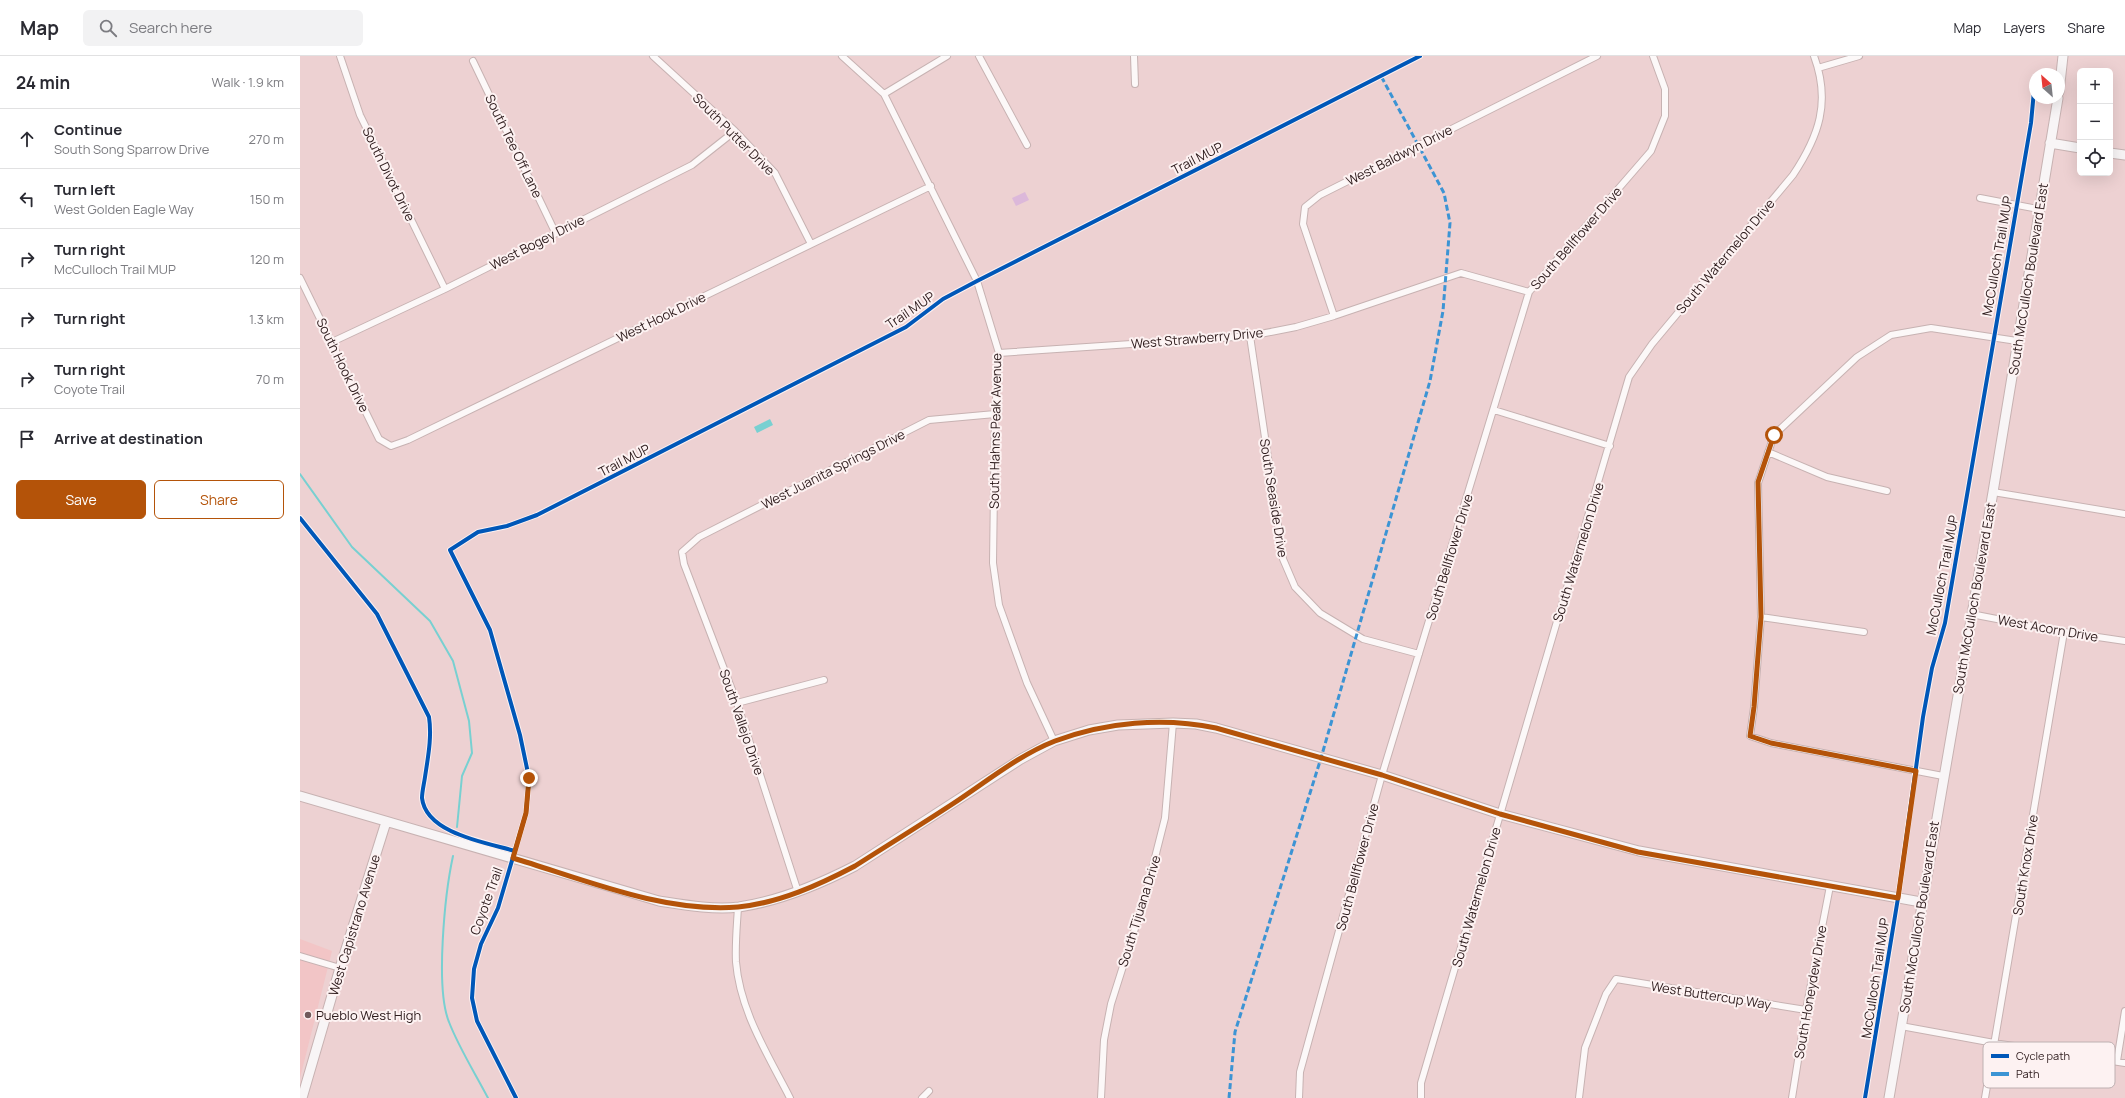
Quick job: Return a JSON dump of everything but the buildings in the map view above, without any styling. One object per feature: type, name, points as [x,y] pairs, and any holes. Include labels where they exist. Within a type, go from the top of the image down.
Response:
[{"type":"street","name":"South Divot Drive","points":[[340,56],[360,115],[445,289]]},
{"type":"street","name":"South Putter Drive","points":[[653,56],[735,131],[775,173],[811,244]]},
{"type":"street","name":"South Hahns Peak Avenue","points":[[842,56],[884,94],[978,281],[999,353],[995,414],[993,563],[999,605],[1027,683],[1054,741]]},
{"type":"street","points":[[884,94],[947,56]]},
{"type":"street","points":[[979,56],[1028,145]]},
{"type":"street","points":[[1134,56],[1134,84]]},
{"type":"street","name":"West Baldwyn Drive","points":[[1334,316],[1303,224],[1305,207],[1320,195],[1597,56]]},
{"type":"street","name":"South Bellflower Drive","points":[[1300,1098],[1300,1072],[1382,775],[1529,292],[1651,151],[1665,116],[1665,89],[1653,56]]},
{"type":"street","name":"South Watermelon Drive","points":[[1420,1098],[1421,1083],[1610,446],[1629,377],[1652,344],[1792,175],[1803,159],[1818,127],[1822,112],[1822,95],[1818,68],[1814,56]]},
{"type":"street","points":[[1818,68],[1859,56]]},
{"type":"street","points":[[2062,68],[2063,56]]},
{"type":"street","name":"South Tee Off Lane","points":[[473,61],[554,232]]},
{"type":"street","name":"South McCulloch Boulevard East","points":[[1889,1098],[1921,902],[1993,492],[2038,209],[2057,104]]},
{"type":"street","name":"West Bogey Drive","points":[[332,342],[445,289],[554,232],[692,165],[735,131]]},
{"type":"street","points":[[2050,143],[2077,148]]},
{"type":"street","points":[[2113,153],[2125,155]]},
{"type":"street","name":"West Hook Drive","points":[[391,446],[408,440],[931,186]]},
{"type":"street","points":[[1980,198],[2038,209]]},
{"type":"street","name":"West Strawberry Drive","points":[[999,353],[1250,336],[1296,327],[1334,316],[1461,273],[1529,292]]},
{"type":"street","name":"South Hook Drive","points":[[300,278],[379,439],[391,446]]},
{"type":"street","points":[[1943,776],[1771,743],[1750,736],[1754,707],[1761,617],[1758,482],[1774,435],[1857,357],[1891,335],[1931,328],[2017,341]]},
{"type":"street","name":"South Seaside Drive","points":[[1250,336],[1283,559],[1296,587],[1320,613],[1363,639],[1419,654]]},
{"type":"street","points":[[1494,410],[1610,446]]},
{"type":"street","name":"West Juanita Springs Drive","points":[[682,552],[699,537],[929,420],[995,414]]},
{"type":"street","points":[[1768,452],[1827,477],[1887,490]]},
{"type":"street","points":[[1993,492],[2125,514]]},
{"type":"street","name":"South Vallejo Drive","points":[[682,552],[684,564],[737,703],[798,892]]},
{"type":"street","name":"West Acorn Drive","points":[[1971,614],[2064,632],[2125,641]]},
{"type":"street","points":[[1761,617],[1864,632]]},
{"type":"street","name":"South Knox Drive","points":[[1994,1042],[2064,632]]},
{"type":"street","points":[[737,703],[824,680]]},
{"type":"street","points":[[300,796],[659,901],[693,906],[738,907],[798,892],[826,881],[855,866],[1021,758],[1054,741],[1089,730],[1118,725],[1173,723],[1196,724],[1216,728],[1382,775],[1500,814],[1638,852],[1921,902]]},
{"type":"street","name":"South Tijuana Drive","points":[[1101,1098],[1104,1040],[1111,1004],[1144,897],[1165,818],[1173,723]]},
{"type":"street","name":"West Capistrano Avenue","points":[[302,1098],[340,968],[386,822]]},
{"type":"street","name":"South Honeydew Drive","points":[[1792,1098],[1806,1010],[1830,886]]},
{"type":"street","points":[[738,907],[736,962],[743,996],[754,1029],[790,1098]]},
{"type":"street","points":[[300,956],[340,968]]},
{"type":"street","name":"West Buttercup Way","points":[[1579,1098],[1585,1048],[1606,994],[1616,979],[1806,1010]]},
{"type":"street","points":[[2125,1011],[2117,1061],[2125,1063]]},
{"type":"street","points":[[1901,1026],[1989,1042]]},
{"type":"street","name":"South Knox Drive","points":[[1985,1098],[1987,1088]]},
{"type":"street","points":[[922,1098],[929,1091]]},
{"type":"shaded area","points":[[1025,192],[1029,200],[1016,206],[1012,198]]},
{"type":"shaded area","name":"Pueblo West High","points":[[300,939],[332,951],[300,1078]]},
{"type":"water","points":[[770,419],[773,425],[757,433],[754,427]]},
{"type":"waterway","points":[[300,474],[352,547],[430,621],[453,661],[469,721],[472,753],[462,776],[457,827]]},
{"type":"waterway","points":[[453,856],[447,893],[443,940],[442,964],[445,1007],[449,1022],[457,1041],[488,1098]]},
{"type":"marked path","points":[[1229,1098],[1235,1032],[1321,758],[1430,381],[1443,311],[1450,223],[1444,193],[1381,76]]},
{"type":"cycle path","name":"Trail MUP","points":[[516,1098],[477,1021],[472,998],[474,969],[481,944],[498,908],[526,813],[529,778],[520,735],[490,630],[450,550],[478,532],[507,526],[537,515],[906,327],[943,299],[977,281],[1420,56]]},
{"type":"cycle path","name":"McCulloch Trail MUP","points":[[1865,1098],[1898,898],[1923,717],[1932,668],[1945,623],[2031,123],[2033,104]]},
{"type":"cycle path","points":[[300,518],[377,614],[429,717],[429,747],[422,798],[426,810],[434,820],[460,835],[515,851]]},
{"type":"place","name":"Pueblo West High","points":[[308,1015]]},
{"type":"route","points":[[529,778],[526,813],[513,858],[616,890],[659,901],[693,906],[738,907],[771,900],[798,892],[826,881],[855,866],[945,809],[1021,758],[1054,741],[1089,730],[1150,722],[1196,724],[1216,728],[1382,775],[1500,814],[1638,852],[1898,898],[1916,771],[1771,743],[1750,736],[1754,707],[1761,617],[1758,482],[1774,435]]}]
